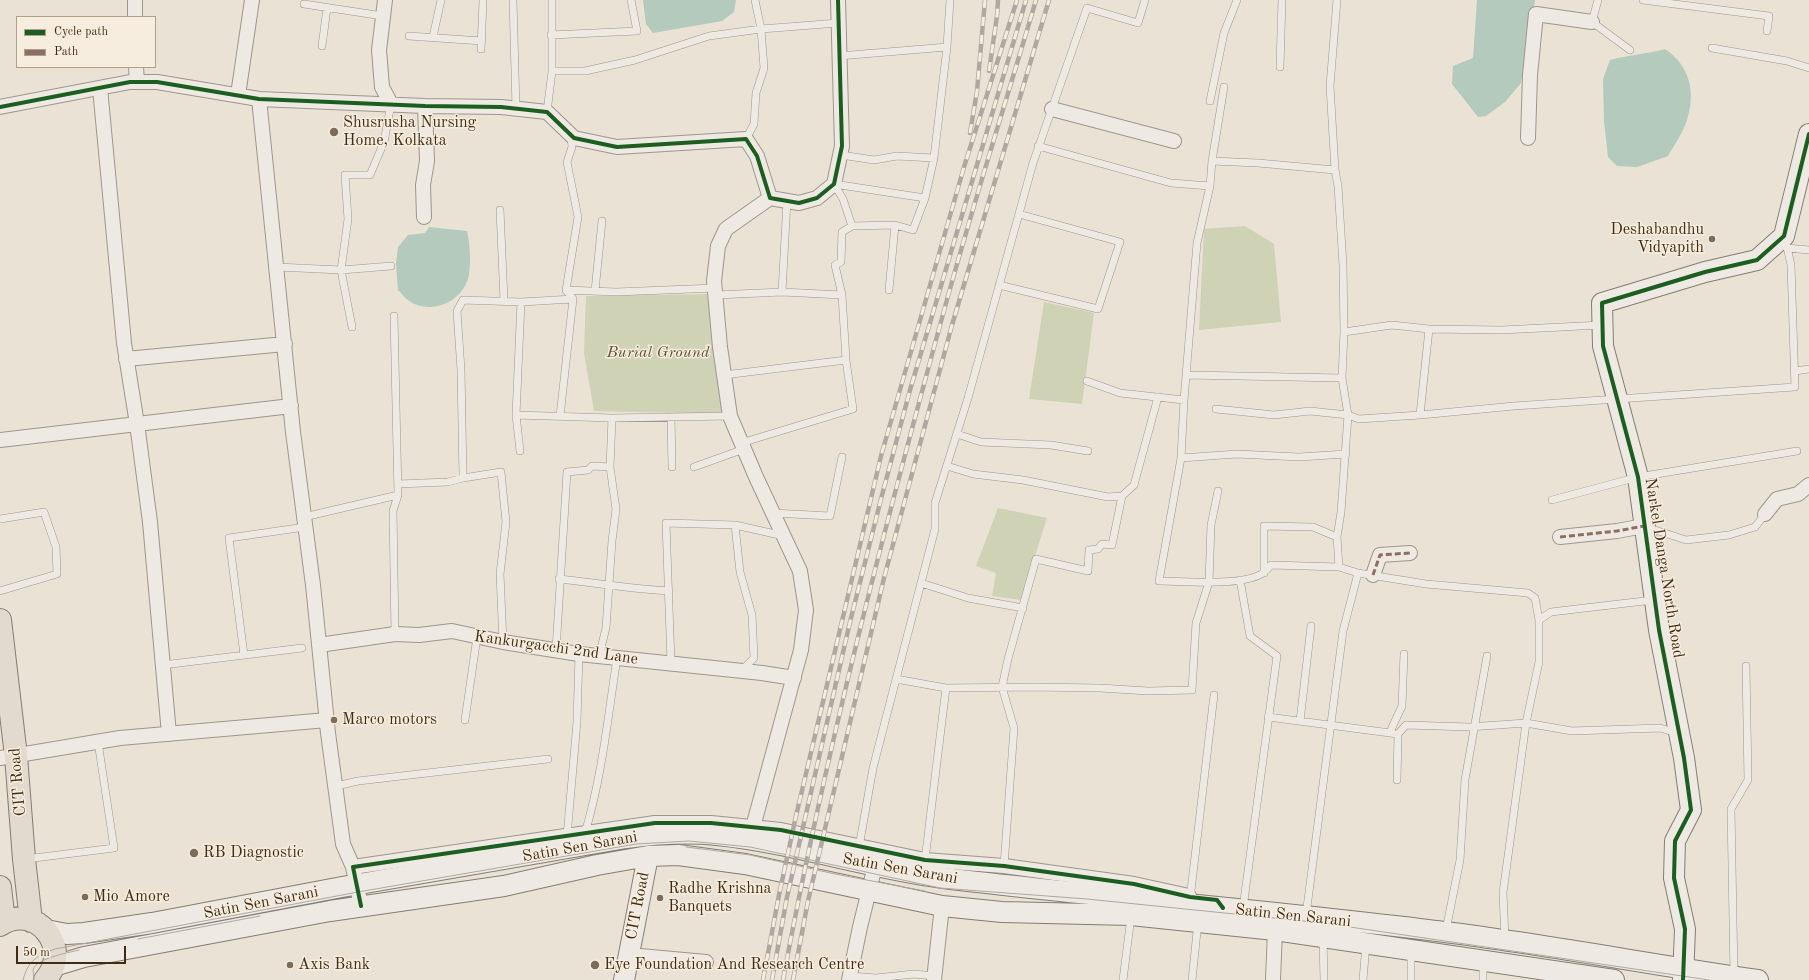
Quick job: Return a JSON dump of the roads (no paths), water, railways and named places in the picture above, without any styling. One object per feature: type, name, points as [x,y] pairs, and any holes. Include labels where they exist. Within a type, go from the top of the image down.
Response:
[{"type":"main road","points":[[1786,242],[1808,145]]},
{"type":"main road","name":"Narkel Danga North Road","points":[[1683,975],[1685,930],[1674,878],[1675,841],[1691,810],[1680,734],[1659,630],[1638,477],[1603,346],[1602,303],[1705,272],[1757,260],[1786,242]]},
{"type":"main road","name":"CIT Road","points":[[0,620],[8,757],[24,859],[39,926]]},
{"type":"main road","name":"Satin Sen Sarani","points":[[2,924],[22,919],[39,926],[67,934],[84,933],[152,923],[355,876],[626,838],[671,833],[715,834],[755,840],[875,866],[943,878],[1191,911],[1275,930],[1323,936],[1411,951],[1483,970],[1614,980]]},
{"type":"main road","name":"Satin Sen Sarani","points":[[48,976],[91,956],[361,906],[504,886],[597,865],[648,856],[678,855],[730,861],[869,892],[942,906],[1002,912],[1131,915],[1233,909],[1446,932],[1505,941],[1683,975],[1734,976],[1758,980]]},
{"type":"main road","name":"CIT Road","points":[[624,980],[648,856]]},
{"type":"main road","points":[[0,887],[2,924]]},
{"type":"main road","name":"Satin Sen Sarani","points":[[39,926],[52,939],[55,949],[48,976]]},
{"type":"street","points":[[135,0],[135,16]]},
{"type":"street","points":[[238,95],[252,0]]},
{"type":"street","points":[[385,0],[379,50],[382,87],[391,104]]},
{"type":"street","points":[[753,827],[801,650],[806,610],[800,570],[742,446],[730,416],[715,292],[718,246],[726,229],[770,198],[799,203],[817,198],[834,184],[842,146],[838,0]]},
{"type":"street","points":[[1528,138],[1530,75],[1536,14],[1592,22]]},
{"type":"street","points":[[136,68],[137,82]]},
{"type":"street","points":[[0,107],[137,82],[157,82],[259,99],[516,108],[547,112],[574,138],[617,147],[746,139],[757,156],[770,198]]},
{"type":"street","points":[[100,88],[126,359],[137,424],[150,522],[169,734]]},
{"type":"street","points":[[259,99],[291,406],[327,720],[343,844],[355,876],[361,906]]},
{"type":"street","points":[[424,217],[423,185],[427,161],[425,106]]},
{"type":"street","points":[[1052,109],[1174,141]]},
{"type":"street","points":[[126,359],[285,344]]},
{"type":"street","points":[[0,440],[291,406]]},
{"type":"street","points":[[1765,514],[1777,499],[1798,494],[1809,485]]},
{"type":"street","points":[[1560,538],[1644,526]]},
{"type":"street","points":[[1373,576],[1380,555],[1410,553]]},
{"type":"street","name":"Kankurgacchi 2nd Lane","points":[[319,645],[395,634],[419,635],[452,631],[503,642],[578,654],[671,663],[794,678]]},
{"type":"street","points":[[8,757],[98,742],[327,720]]},
{"type":"street","points":[[355,876],[585,833],[655,823],[711,822],[781,830],[925,860],[1004,866],[1134,884],[1191,911]]},
{"type":"street","points":[[850,978],[860,927],[875,866]]},
{"type":"street","points":[[935,978],[942,906]]},
{"type":"street","points":[[1273,980],[1275,930]]},
{"type":"street","points":[[629,955],[706,962]]},
{"type":"lane","points":[[433,37],[441,0]]},
{"type":"lane","points":[[481,49],[483,0]]},
{"type":"lane","points":[[513,0],[516,108]]},
{"type":"lane","points":[[547,112],[552,71],[552,0]]},
{"type":"lane","points":[[551,35],[637,31],[631,0]]},
{"type":"lane","points":[[746,139],[754,124],[756,93],[764,68],[761,29],[755,0]]},
{"type":"lane","points":[[694,467],[742,446],[853,410],[846,360],[842,295],[835,265],[841,262],[842,232],[852,226],[895,225],[913,230],[925,198],[934,158],[947,47],[950,0]]},
{"type":"lane","points":[[859,847],[873,768],[935,529],[935,503],[957,434],[1038,146],[1090,0]]},
{"type":"lane","points":[[1088,8],[1138,23],[1145,0]]},
{"type":"lane","points":[[1210,101],[1224,33],[1238,0]]},
{"type":"lane","points":[[1280,67],[1282,0]]},
{"type":"lane","points":[[1337,0],[1330,86],[1343,265],[1344,332],[1342,378],[1348,415],[1346,454],[1337,537],[1339,567]]},
{"type":"lane","points":[[1598,0],[1592,22],[1630,50]]},
{"type":"lane","points":[[1643,0],[1769,16],[1767,31]]},
{"type":"lane","points":[[304,4],[383,16]]},
{"type":"lane","points":[[322,46],[327,8]]},
{"type":"lane","points":[[552,71],[586,71],[635,60],[709,36],[761,29],[838,23]]},
{"type":"lane","points":[[409,36],[482,40]]},
{"type":"lane","points":[[839,56],[947,47]]},
{"type":"lane","points":[[1712,48],[1788,61],[1809,68]]},
{"type":"lane","points":[[1224,87],[1212,162],[1210,186],[1197,243],[1190,317],[1181,458],[1159,581],[1209,582],[1240,580],[1264,573],[1271,565],[1339,567],[1373,576],[1426,584],[1528,593],[1535,598],[1538,604],[1539,620],[1538,662],[1526,723],[1503,893],[1505,941]]},
{"type":"lane","points":[[352,327],[341,270],[348,219],[345,176],[370,175],[384,142],[391,104]]},
{"type":"lane","points":[[560,416],[573,299],[566,290],[578,217],[567,162],[572,147],[570,134]]},
{"type":"lane","points":[[1038,146],[1171,183],[1210,186]]},
{"type":"lane","points":[[841,155],[874,160],[897,156],[934,158]]},
{"type":"lane","points":[[1212,162],[1258,163],[1335,170]]},
{"type":"lane","points":[[834,184],[925,198]]},
{"type":"lane","points":[[834,184],[843,199],[852,226]]},
{"type":"lane","points":[[782,292],[787,201]]},
{"type":"lane","points":[[500,210],[504,301]]},
{"type":"lane","points":[[999,285],[1098,309],[1120,242],[1019,214]]},
{"type":"lane","points":[[595,291],[602,221]]},
{"type":"lane","points":[[889,290],[895,225]]},
{"type":"lane","points":[[1786,242],[1809,250]]},
{"type":"lane","points":[[1216,410],[1274,415],[1310,411],[1348,415],[1359,419],[1514,406],[1795,387],[1791,266],[1786,242]]},
{"type":"lane","points":[[277,267],[341,270],[392,266]]},
{"type":"lane","points":[[566,290],[616,292],[782,292],[842,295]]},
{"type":"lane","points":[[463,478],[461,370],[456,311],[463,300],[521,302],[573,299]]},
{"type":"lane","points":[[520,452],[516,415],[521,302]]},
{"type":"lane","points":[[394,316],[398,484],[398,496],[393,511],[395,634]]},
{"type":"lane","points":[[1344,332],[1392,325],[1429,329],[1510,330],[1603,324]]},
{"type":"lane","points":[[1420,415],[1429,329]]},
{"type":"lane","points":[[724,375],[846,360]]},
{"type":"lane","points":[[1795,371],[1809,369]]},
{"type":"lane","points":[[1187,375],[1342,378]]},
{"type":"lane","points":[[1087,381],[1120,393],[1184,400]]},
{"type":"lane","points":[[1004,866],[1014,728],[1002,687],[1008,659],[1036,559],[1088,570],[1090,550],[1098,549],[1102,544],[1112,545],[1122,496],[1134,485],[1158,397]]},
{"type":"lane","points":[[516,415],[612,418],[730,416]]},
{"type":"lane","points":[[671,417],[672,467]]},
{"type":"lane","points":[[599,656],[606,628],[611,584],[612,541],[616,509],[610,467],[612,418]]},
{"type":"lane","points":[[957,434],[982,442],[1051,445],[1088,451]]},
{"type":"lane","points":[[1552,500],[1638,477],[1797,451]]},
{"type":"lane","points":[[1181,458],[1237,454],[1299,457],[1346,454]]},
{"type":"lane","points":[[773,513],[830,516],[842,457]]},
{"type":"lane","points":[[556,650],[559,579],[567,472],[588,470],[592,466],[610,467]]},
{"type":"lane","points":[[947,466],[973,474],[1023,480],[1108,497],[1122,496]]},
{"type":"lane","points":[[398,484],[448,482],[501,472],[506,522],[500,574],[503,642]]},
{"type":"lane","points":[[896,679],[946,688],[1002,687],[1100,688],[1148,691],[1192,690],[1196,624],[1209,582],[1211,525],[1218,491]]},
{"type":"lane","points":[[244,655],[229,538],[305,522],[398,496]]},
{"type":"lane","points":[[0,519],[44,512],[56,547],[57,574],[0,591]]},
{"type":"lane","points":[[1644,526],[1686,540],[1729,535],[1755,527],[1765,514]]},
{"type":"lane","points":[[671,663],[666,523],[735,525],[785,537]]},
{"type":"lane","points":[[735,525],[740,572],[752,615],[754,658],[741,671]]},
{"type":"lane","points":[[1264,573],[1264,526],[1313,527],[1337,537]]},
{"type":"lane","points":[[1306,917],[1343,631],[1358,573]]},
{"type":"lane","points":[[559,579],[611,584],[639,589],[669,591]]},
{"type":"lane","points":[[1233,909],[1268,717],[1277,656],[1250,636],[1240,580]]},
{"type":"lane","points":[[921,583],[968,598],[1023,608]]},
{"type":"lane","points":[[1539,620],[1551,612],[1655,600]]},
{"type":"lane","points":[[1300,721],[1311,626]]},
{"type":"lane","points":[[466,720],[477,637]]},
{"type":"lane","points":[[163,665],[302,648]]},
{"type":"lane","points":[[567,836],[577,722],[578,654]]},
{"type":"lane","points":[[1390,732],[1402,706],[1404,654]]},
{"type":"lane","points":[[1446,932],[1460,860],[1465,780],[1487,656]]},
{"type":"lane","points":[[585,833],[590,816],[598,774],[617,658]]},
{"type":"lane","points":[[1734,976],[1731,809],[1748,780],[1746,666]]},
{"type":"lane","points":[[925,860],[946,688]]},
{"type":"lane","points":[[1192,980],[1191,911],[1214,695]]},
{"type":"lane","points":[[1268,717],[1398,734]]},
{"type":"lane","points":[[1397,780],[1398,734],[1406,724],[1475,726],[1526,723],[1572,731],[1660,728],[1680,734]]},
{"type":"lane","points":[[24,859],[114,848],[98,742]]},
{"type":"lane","points":[[336,786],[358,780],[548,759]]},
{"type":"lane","points":[[1123,980],[1131,915]]},
{"type":"lane","points":[[1323,936],[1324,980]]},
{"type":"lane","points":[[1363,980],[1366,943]]},
{"type":"lane","points":[[1411,951],[1411,980]]},
{"type":"lane","points":[[850,978],[876,978],[914,974],[935,978]]},
{"type":"tram line","points":[[23,980],[25,973],[34,960],[55,949],[358,892],[636,844],[689,841],[750,847],[940,888],[1087,899],[1323,923],[1709,980]]},
{"type":"tram line","points":[[686,847],[750,855],[835,874],[925,891]]},
{"type":"tram line","points":[[138,939],[260,916]]},
{"type":"tram line","points":[[34,980],[33,970],[40,962],[79,950]]},
{"type":"railway","points":[[970,133],[977,91],[985,0]]},
{"type":"railway","points":[[989,71],[998,0]]},
{"type":"railway","points":[[763,980],[796,816],[881,456],[964,167],[1017,0]]},
{"type":"railway","points":[[772,980],[787,897],[850,622],[881,499],[910,390],[1026,0]]},
{"type":"railway","points":[[783,980],[817,810],[878,558],[956,268],[1036,0]]},
{"type":"railway","points":[[793,980],[808,901],[884,578],[952,325],[1049,0]]},
{"type":"place","name":"Shusrusha Nursing Home, Kolkata","points":[[334,132]]},
{"type":"place","name":"Deshabandhu Vidyapith","points":[[1712,239]]},
{"type":"place","name":"Marco motors","points":[[334,720]]},
{"type":"place","name":"RB Diagnostic","points":[[194,853]]},
{"type":"place","name":"Mio Amore","points":[[85,897]]},
{"type":"place","name":"Radhe Krishna Banquets","points":[[660,898]]},
{"type":"place","name":"Axis Bank","points":[[290,965]]},
{"type":"place","name":"Eye Foundation And Research Centre","points":[[595,965]]},
{"type":"park label","name":"Burial Ground","points":[[658,353]]}]
